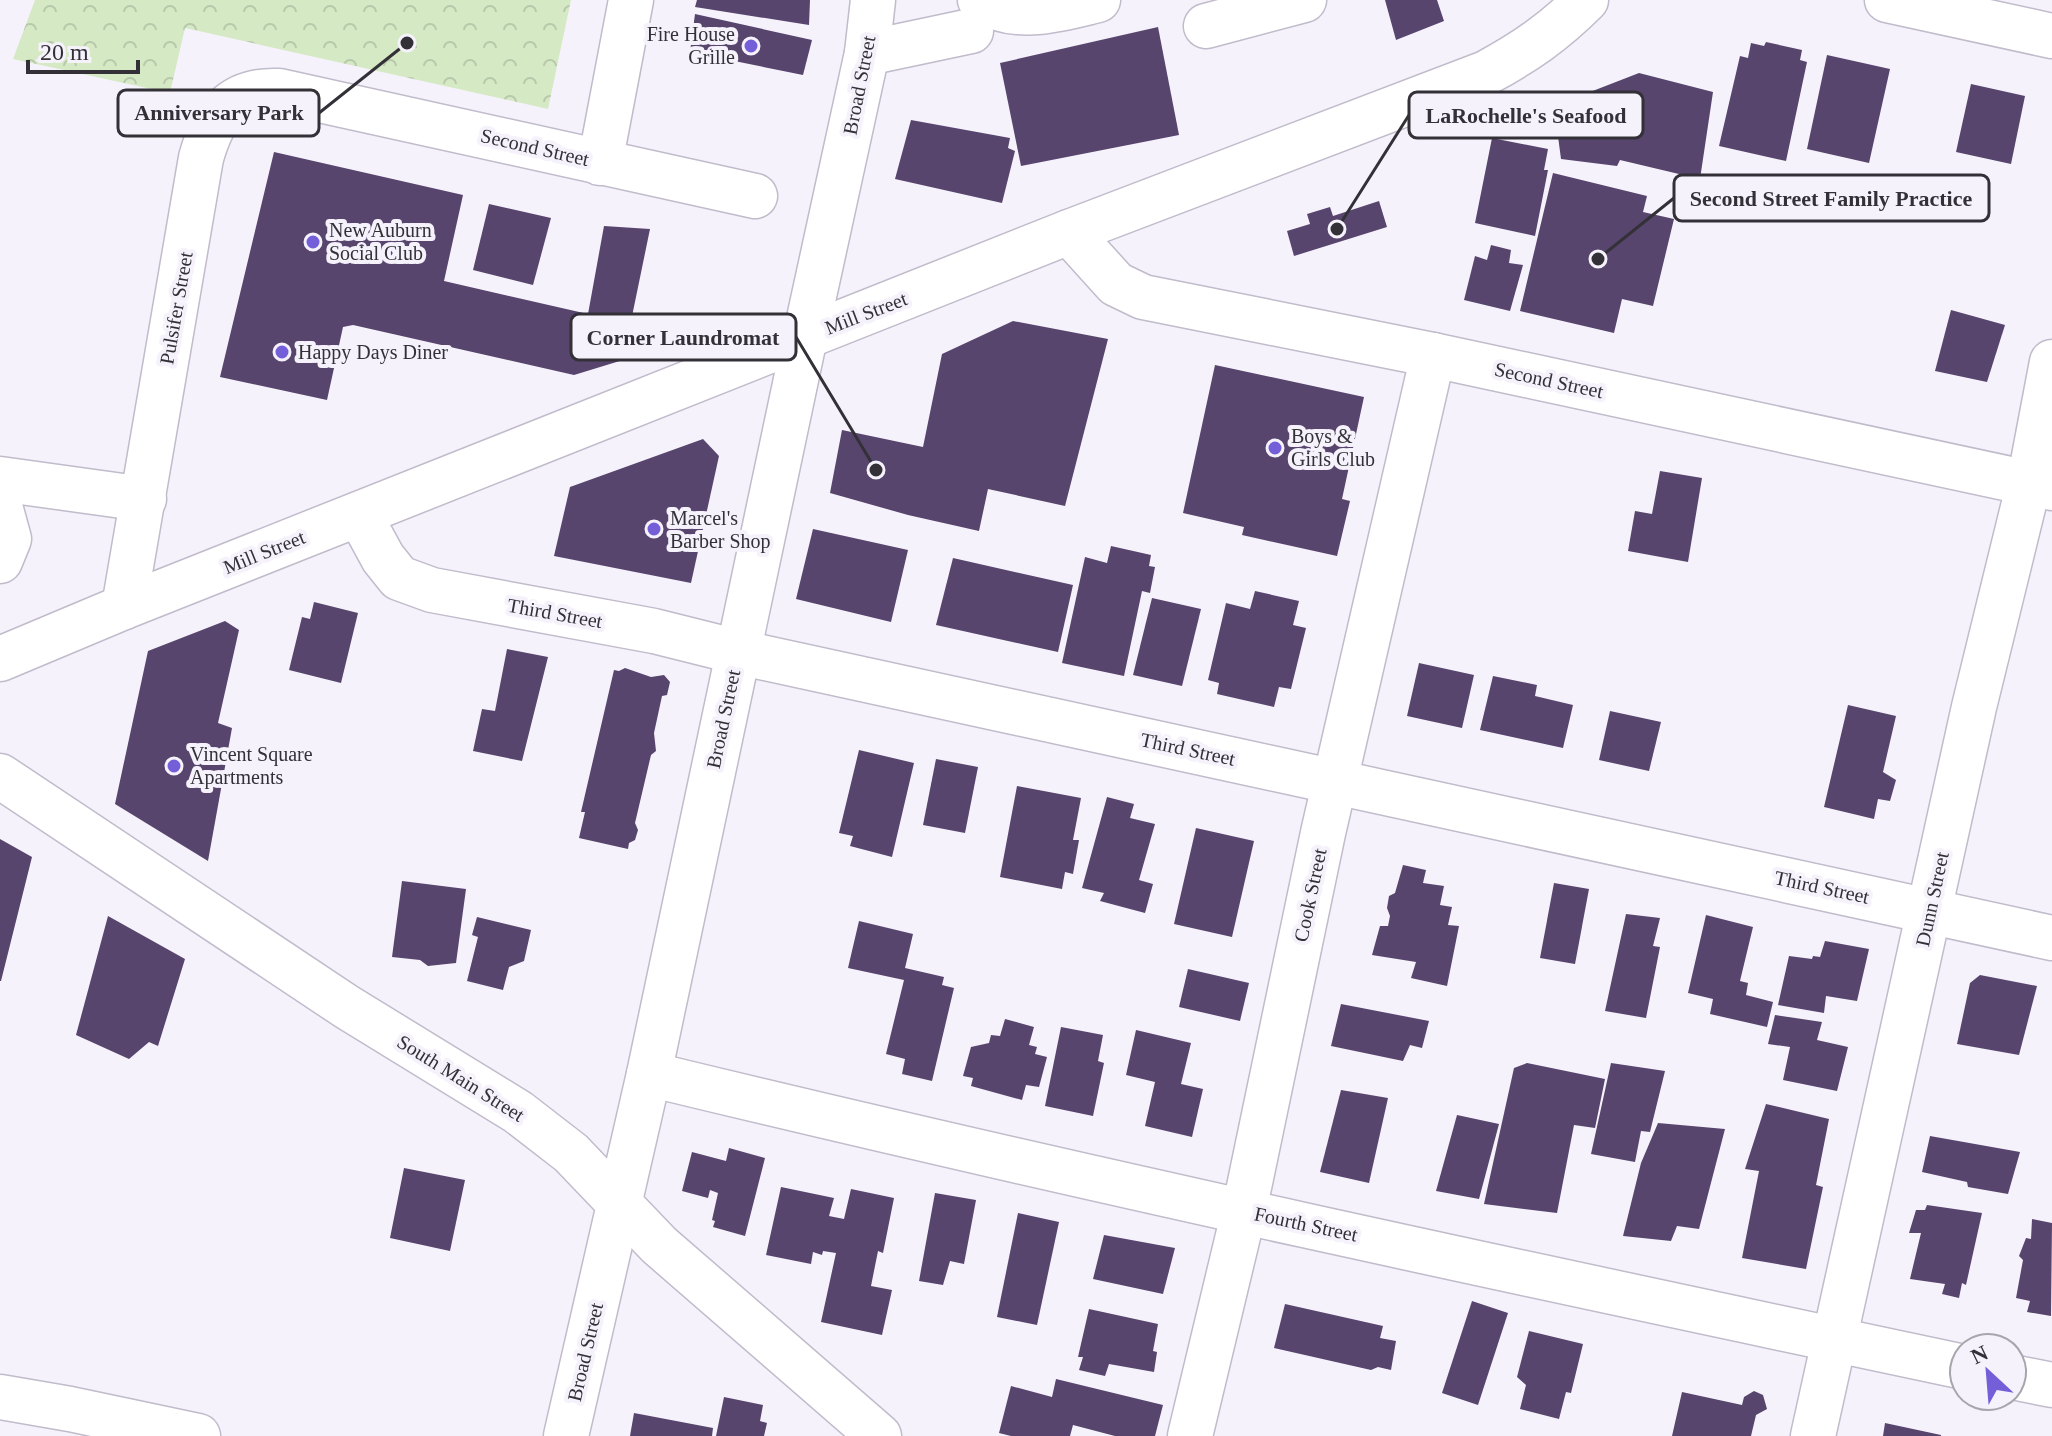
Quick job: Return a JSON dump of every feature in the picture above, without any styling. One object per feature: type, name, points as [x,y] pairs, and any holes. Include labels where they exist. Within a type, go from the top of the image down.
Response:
[{"type":"street","points":[[600,163],[631,0]]},
{"type":"street","name":"Broad Street","points":[[566,1436],[649,1074],[867,53],[873,0]]},
{"type":"street","points":[[867,53],[975,16],[1051,11],[1098,0]]},
{"type":"street","points":[[1206,26],[1304,0]]},
{"type":"street","name":"Mill Street","points":[[0,659],[1069,232],[1486,73],[1529,50],[1586,0]]},
{"type":"street","points":[[1887,0],[2052,36]]},
{"type":"street","name":"Pulsifer Street","points":[[124,607],[198,174],[207,139],[227,105],[243,95],[260,90],[314,98]]},
{"type":"street","name":"Second Street","points":[[314,98],[755,196]]},
{"type":"street","name":"Second Street","points":[[1069,232],[1116,284],[1143,297],[1433,355],[2040,486]]},
{"type":"street","name":"Cook Street","points":[[1190,1436],[1244,1211],[1335,781],[1433,355]]},
{"type":"street","name":"Dunn Street","points":[[1813,1436],[1974,707],[2040,486],[2052,362]]},
{"type":"street","points":[[0,479],[144,499]]},
{"type":"street","name":"Third Street","points":[[359,514],[383,558],[399,578],[432,590],[654,631],[738,652],[2052,938]]},
{"type":"street","name":"South Main Street","points":[[0,776],[347,1007],[518,1112],[571,1153],[659,1245],[879,1436]]},
{"type":"street","name":"Fourth Street","points":[[649,1074],[1244,1211],[1948,1364]]},
{"type":"street","points":[[2028,1380],[2052,1385]]},
{"type":"street","points":[[0,1397],[198,1436]]},
{"type":"green space","points":[[35,0],[571,0],[548,109],[185,28],[170,93],[13,59]]},
{"type":"building","points":[[697,0],[810,0],[809,25],[695,7]]},
{"type":"building","points":[[1385,0],[1437,0],[1444,21],[1396,40]]},
{"type":"building","name":"Fire House Grille","points":[[695,14],[812,40],[803,75],[690,52]]},
{"type":"building","points":[[1158,27],[1179,135],[1021,166],[1000,63]]},
{"type":"building","points":[[1766,42],[1802,50],[1800,60],[1807,62],[1786,161],[1719,146],[1740,56],[1748,58],[1751,43],[1764,46]]},
{"type":"building","points":[[1827,55],[1890,69],[1869,163],[1807,149]]},
{"type":"building","points":[[1639,73],[1713,92],[1700,179],[1620,160],[1617,166],[1561,159],[1554,106]]},
{"type":"building","points":[[1971,84],[2025,96],[2011,164],[1956,152]]},
{"type":"building","points":[[911,120],[1010,138],[1008,148],[1015,151],[1002,203],[895,179]]},
{"type":"building","points":[[1492,138],[1548,149],[1544,170],[1548,170],[1535,236],[1475,223]]},
{"type":"building","points":[[274,152],[463,195],[444,281],[588,314],[604,226],[650,229],[623,360],[574,375],[353,325],[343,327],[327,400],[220,377]]},
{"type":"building","points":[[1553,173],[1647,196],[1643,212],[1674,219],[1653,306],[1622,299],[1614,333],[1520,311]]},
{"type":"building","points":[[1379,201],[1387,227],[1294,256],[1287,231],[1310,224],[1307,214],[1330,207],[1333,216]]},
{"type":"building","points":[[489,204],[551,218],[533,285],[473,270]]},
{"type":"building","points":[[1491,245],[1511,250],[1509,263],[1523,265],[1510,311],[1464,300],[1475,256],[1487,260]]},
{"type":"building","points":[[1951,310],[2005,325],[1987,382],[1935,371]]},
{"type":"building","points":[[1013,321],[1108,339],[1065,506],[988,489],[979,531],[830,493],[842,430],[923,447],[942,354]]},
{"type":"building","name":"Boys & Girls Club","points":[[1215,365],[1364,397],[1342,499],[1350,501],[1337,556],[1242,535],[1244,527],[1183,513]]},
{"type":"building","points":[[703,439],[719,456],[691,583],[554,556],[570,487]]},
{"type":"building","points":[[1660,471],[1702,478],[1688,562],[1628,551],[1635,511],[1652,514]]},
{"type":"building","points":[[813,529],[908,550],[891,622],[796,599]]},
{"type":"building","points":[[1111,546],[1151,555],[1149,566],[1155,567],[1150,593],[1142,591],[1124,676],[1062,663],[1085,557],[1107,563]]},
{"type":"building","points":[[953,558],[1073,585],[1058,652],[936,625]]},
{"type":"building","points":[[1255,591],[1299,601],[1293,625],[1306,628],[1291,689],[1279,687],[1274,707],[1217,694],[1219,683],[1208,680],[1226,603],[1250,609]]},
{"type":"building","points":[[1152,598],[1201,609],[1182,686],[1133,675]]},
{"type":"building","points":[[314,602],[358,613],[341,683],[289,670],[302,617],[310,619]]},
{"type":"building","name":"Vincent Square Apartments","points":[[225,621],[239,630],[218,723],[232,728],[208,861],[115,804],[148,651]]},
{"type":"building","points":[[507,649],[548,657],[522,761],[473,751],[482,709],[495,711]]},
{"type":"building","points":[[1419,663],[1474,675],[1462,728],[1407,716]]},
{"type":"building","points":[[625,668],[651,677],[664,675],[670,682],[667,695],[662,696],[654,733],[656,751],[651,755],[635,823],[638,830],[628,849],[579,838],[585,812],[581,812],[614,670]]},
{"type":"building","points":[[1493,676],[1537,685],[1535,696],[1573,705],[1563,748],[1480,730]]},
{"type":"building","points":[[1848,705],[1896,716],[1883,772],[1896,780],[1890,801],[1878,799],[1874,819],[1824,807]]},
{"type":"building","points":[[1610,711],[1661,722],[1649,771],[1599,760]]},
{"type":"building","points":[[859,750],[914,763],[892,857],[850,846],[853,836],[839,833]]},
{"type":"building","points":[[936,759],[978,767],[965,833],[923,825]]},
{"type":"building","points":[[1017,786],[1081,798],[1073,840],[1079,840],[1073,874],[1065,872],[1062,889],[1000,877]]},
{"type":"building","points":[[1107,797],[1134,804],[1130,818],[1155,824],[1139,880],[1153,884],[1145,913],[1100,901],[1104,893],[1082,888]]},
{"type":"building","points":[[1196,828],[1254,841],[1232,937],[1174,924]]},
{"type":"building","points":[[0,839],[32,857],[1,981],[0,981]]},
{"type":"building","points":[[1403,865],[1426,870],[1423,883],[1444,886],[1440,905],[1452,907],[1448,925],[1459,926],[1447,986],[1411,978],[1416,962],[1372,955],[1380,926],[1388,926],[1389,896],[1395,893]]},
{"type":"building","points":[[402,881],[466,889],[456,963],[428,966],[420,960],[392,957]]},
{"type":"building","points":[[1554,883],[1589,889],[1575,964],[1540,958]]},
{"type":"building","points":[[1626,914],[1660,918],[1653,946],[1660,947],[1646,1018],[1605,1011]]},
{"type":"building","points":[[1706,915],[1753,927],[1740,981],[1748,983],[1746,995],[1773,1002],[1767,1027],[1710,1014],[1713,999],[1688,993]]},
{"type":"building","points":[[108,916],[185,959],[158,1046],[149,1042],[129,1059],[76,1035]]},
{"type":"building","points":[[477,917],[531,930],[524,961],[509,967],[503,990],[467,981],[478,937],[472,935]]},
{"type":"building","points":[[859,921],[913,934],[905,968],[944,977],[942,985],[954,988],[932,1081],[902,1074],[905,1059],[886,1054],[904,980],[848,968]]},
{"type":"building","points":[[1825,941],[1869,949],[1857,1001],[1826,996],[1824,1013],[1778,1005],[1789,956],[1820,957]]},
{"type":"building","points":[[1188,969],[1249,983],[1240,1021],[1179,1007]]},
{"type":"building","points":[[1980,975],[2037,986],[2019,1055],[1957,1044],[1970,983]]},
{"type":"building","points":[[1341,1004],[1429,1021],[1422,1048],[1410,1045],[1403,1061],[1331,1046]]},
{"type":"building","points":[[1775,1015],[1822,1022],[1817,1040],[1848,1047],[1837,1091],[1783,1080],[1790,1047],[1768,1044]]},
{"type":"building","points":[[1005,1019],[1034,1027],[1029,1045],[1037,1047],[1035,1054],[1047,1057],[1039,1087],[1026,1085],[1022,1100],[971,1086],[973,1078],[963,1076],[971,1047],[989,1043],[991,1035],[1000,1036]]},
{"type":"building","points":[[1061,1027],[1103,1035],[1098,1061],[1104,1063],[1093,1116],[1045,1106]]},
{"type":"building","points":[[1136,1030],[1191,1043],[1181,1084],[1203,1089],[1192,1137],[1145,1126],[1155,1082],[1126,1075]]},
{"type":"building","points":[[1527,1063],[1605,1079],[1595,1128],[1574,1125],[1557,1213],[1484,1204],[1514,1068]]},
{"type":"building","points":[[1611,1063],[1665,1071],[1650,1132],[1641,1131],[1635,1162],[1591,1154]]},
{"type":"building","points":[[1341,1090],[1388,1098],[1369,1183],[1320,1172]]},
{"type":"building","points":[[1766,1104],[1829,1119],[1816,1185],[1823,1187],[1806,1269],[1742,1258],[1759,1171],[1745,1169]]},
{"type":"building","points":[[1457,1115],[1499,1124],[1479,1199],[1436,1191]]},
{"type":"building","points":[[1658,1123],[1725,1129],[1699,1229],[1677,1226],[1671,1241],[1623,1236],[1641,1163]]},
{"type":"building","points":[[1930,1136],[2020,1152],[2008,1194],[1968,1187],[1967,1182],[1922,1172]]},
{"type":"building","points":[[729,1148],[765,1158],[745,1236],[713,1227],[718,1193],[710,1190],[708,1198],[682,1191],[692,1152],[726,1161]]},
{"type":"building","points":[[404,1168],[465,1180],[450,1251],[390,1238]]},
{"type":"building","points":[[781,1187],[834,1198],[829,1216],[844,1219],[851,1189],[894,1198],[883,1253],[878,1251],[871,1286],[892,1290],[882,1335],[821,1322],[836,1253],[823,1251],[822,1255],[813,1252],[811,1264],[766,1255]]},
{"type":"building","points":[[935,1193],[976,1200],[964,1264],[950,1261],[943,1285],[919,1281]]},
{"type":"building","points":[[1927,1205],[1982,1213],[1966,1285],[1962,1283],[1959,1298],[1942,1294],[1945,1284],[1910,1279],[1921,1233],[1909,1233],[1916,1210],[1925,1210]]},
{"type":"building","points":[[1018,1213],[1059,1222],[1037,1325],[997,1317]]},
{"type":"building","points":[[2032,1219],[2052,1223],[2051,1316],[2027,1312],[2030,1301],[2016,1298],[2023,1260],[2019,1256],[2026,1238],[2031,1239]]},
{"type":"building","points":[[1104,1235],[1175,1248],[1163,1294],[1093,1279]]},
{"type":"building","points":[[1472,1301],[1508,1313],[1478,1405],[1442,1393]]},
{"type":"building","points":[[1285,1304],[1383,1326],[1380,1338],[1396,1341],[1391,1370],[1378,1367],[1371,1370],[1274,1348]]},
{"type":"building","points":[[1089,1309],[1158,1324],[1153,1351],[1157,1352],[1154,1372],[1109,1364],[1105,1376],[1079,1370],[1083,1357],[1078,1357]]},
{"type":"building","points":[[1529,1331],[1583,1344],[1571,1393],[1566,1392],[1559,1419],[1520,1409],[1526,1385],[1517,1377]]},
{"type":"building","points":[[1056,1379],[1163,1405],[1155,1436],[1115,1436],[1073,1425],[1070,1436],[1011,1436],[999,1433],[1011,1386],[1052,1397]]},
{"type":"building","points":[[1754,1391],[1763,1395],[1767,1409],[1756,1415],[1751,1436],[1672,1436],[1682,1392],[1742,1405],[1744,1397]]},
{"type":"building","points":[[724,1397],[763,1405],[760,1421],[767,1423],[764,1436],[716,1436]]},
{"type":"building","points":[[634,1413],[713,1428],[712,1436],[630,1436]]},
{"type":"building","points":[[1885,1423],[1941,1435],[1941,1436],[1883,1436]]},
{"type":"place","name":"Anniversary Park","points":[[407,43]]},
{"type":"place","name":"Fire House Grille","points":[[751,46]]},
{"type":"place","name":"LaRochelle's Seafood","points":[[1337,229]]},
{"type":"place","name":"New Auburn Social Club","points":[[313,242]]},
{"type":"place","name":"Second Street Family Practice","points":[[1598,259]]},
{"type":"place","name":"Happy Days Diner","points":[[282,352]]},
{"type":"place","name":"Boys & Girls Club","points":[[1275,448]]},
{"type":"place","name":"Corner Laundromat","points":[[876,470]]},
{"type":"place","name":"Marcel's Barber Shop","points":[[654,529]]},
{"type":"place","name":"Vincent Square Apartments","points":[[174,766]]}]
